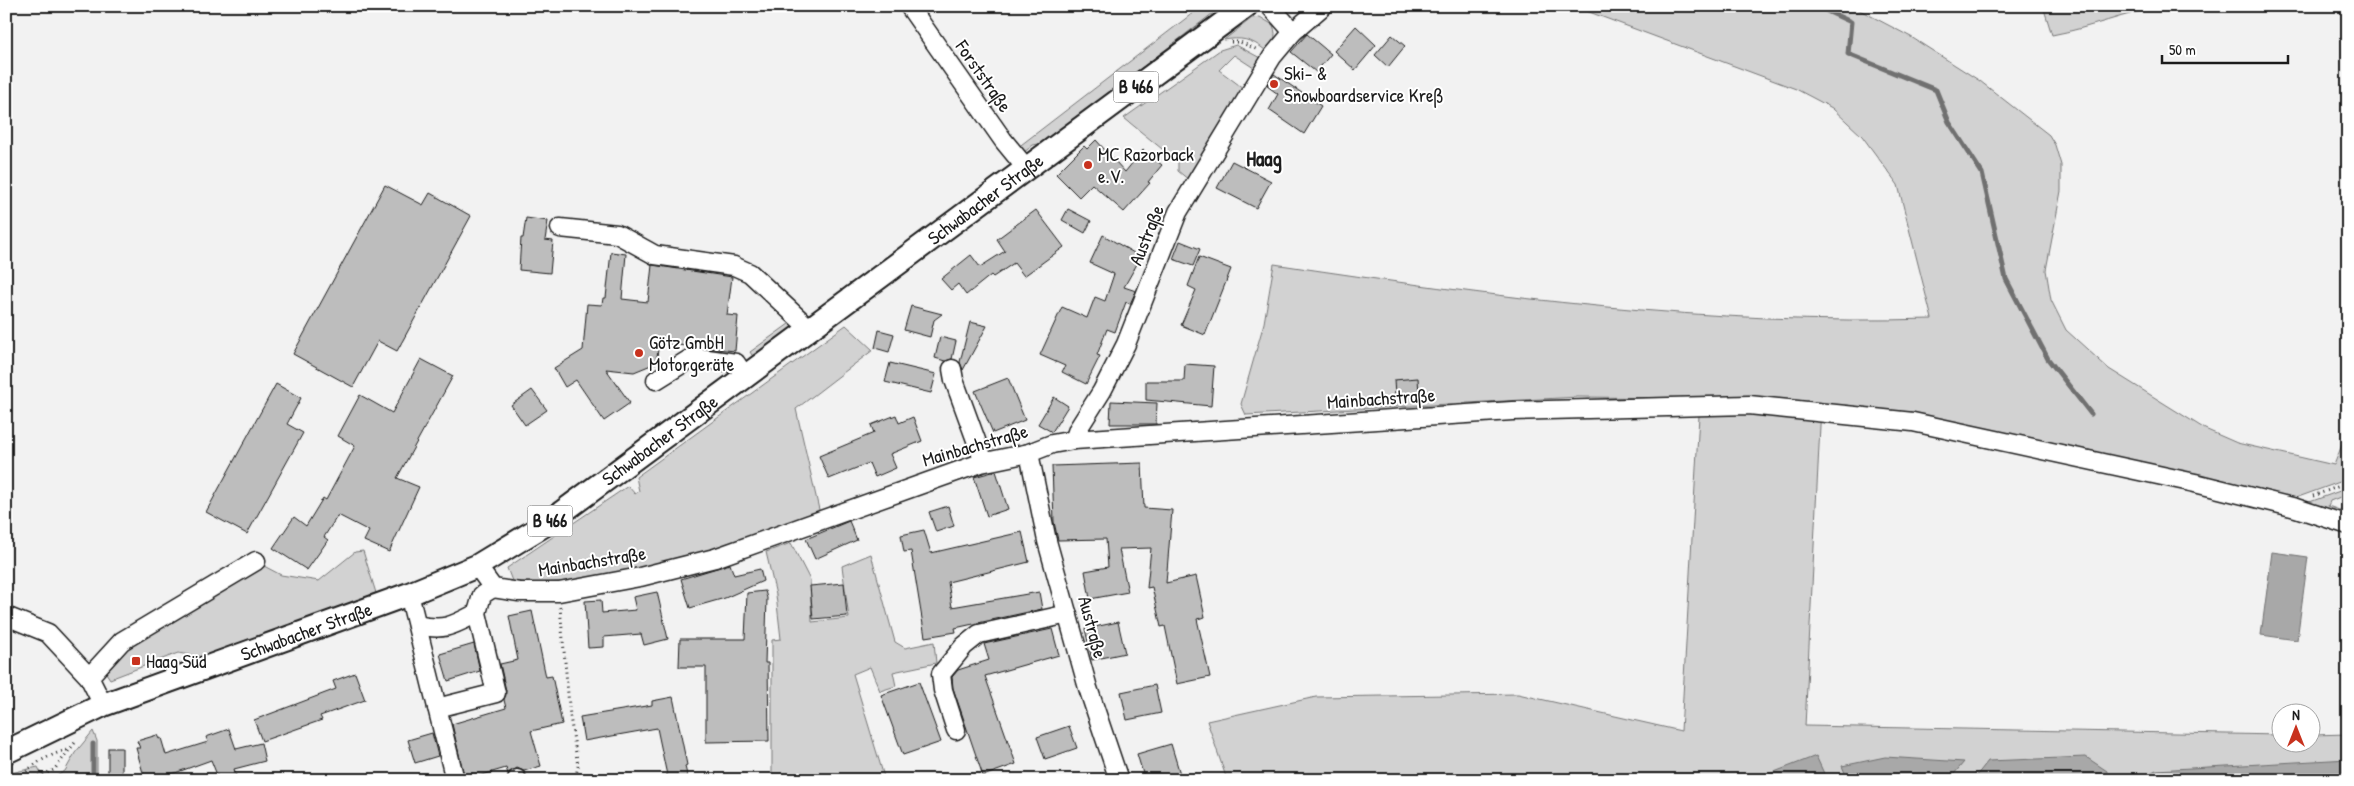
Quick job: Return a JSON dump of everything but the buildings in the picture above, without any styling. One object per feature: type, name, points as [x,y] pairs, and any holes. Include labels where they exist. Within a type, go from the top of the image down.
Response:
[{"type":"main road","name":"Schwabacher Straße","points":[[6,752],[103,705],[409,594],[478,566],[546,524],[811,330],[1246,6]]},
{"type":"street","name":"Forststraße","points":[[909,6],[1026,168]]},
{"type":"street","points":[[1270,6],[1293,32]]},
{"type":"street","name":"Austraße","points":[[1074,440],[1078,429],[1102,391],[1126,344],[1178,212],[1272,57],[1293,32],[1323,6]]},
{"type":"street","points":[[560,228],[617,234],[655,255],[734,266],[750,273],[811,330]]},
{"type":"street","points":[[656,380],[693,357],[736,363],[746,378]]},
{"type":"street","points":[[952,369],[954,380],[984,462]]},
{"type":"street","name":"Mainbachstraße","points":[[493,588],[519,592],[558,592],[640,577],[715,558],[984,462],[1029,453],[1052,444],[1074,440],[1512,411],[1749,404],[1914,422],[2195,483],[2296,508],[2348,525]]},
{"type":"street","name":"Austraße","points":[[1029,453],[1047,541],[1088,688],[1119,780]]},
{"type":"street","points":[[90,677],[122,641],[256,561]]},
{"type":"street","points":[[437,708],[496,693],[477,613],[482,596],[493,588],[478,566]]},
{"type":"street","points":[[409,594],[455,780]]},
{"type":"street","points":[[417,625],[437,629],[456,624],[477,613]]},
{"type":"street","points":[[956,730],[943,690],[941,674],[964,646],[979,634],[1068,614]]},
{"type":"street","points":[[6,616],[48,633],[90,677],[103,705]]},
{"type":"path","points":[[2296,508],[2300,501],[2348,483]]},
{"type":"path","points":[[558,592],[570,716],[578,766],[575,780]]},
{"type":"path","points":[[29,780],[54,770],[78,738]]},
{"type":"path","points":[[21,780],[24,773],[41,762],[58,752],[70,749]]},
{"type":"shaded area","points":[[1202,6],[1216,6],[1217,10],[1044,143],[1033,145],[1018,157],[1017,148]]},
{"type":"shaded area","points":[[1573,6],[1852,6],[1911,37],[1980,81],[2049,135],[2055,145],[2061,165],[2061,191],[2046,270],[2051,300],[2066,330],[2109,369],[2205,429],[2237,443],[2334,465],[2348,430],[2348,479],[2290,500],[1821,406],[1805,726],[2272,735],[2272,754],[2322,754],[2322,735],[2348,734],[2348,780],[1227,780],[1207,721],[1316,697],[1518,694],[1681,731],[1700,398],[1578,397],[1246,415],[1241,404],[1264,323],[1274,264],[1520,298],[1684,313],[1849,320],[1932,319],[1898,185],[1862,136],[1832,108],[1796,89]]},
{"type":"shaded area","points":[[2043,6],[2163,6],[2052,35]]},
{"type":"shaded area","points":[[1260,17],[1273,25],[1275,33],[1274,39],[1265,50],[1255,43],[1246,40],[1224,40],[1252,18]]},
{"type":"shaded area","points":[[1236,45],[1264,60],[1257,70],[1234,55],[1219,70],[1243,88],[1189,180],[1178,171],[1178,162],[1124,118],[1220,50]]},
{"type":"shaded area","points":[[793,321],[798,327],[754,358],[750,352]]},
{"type":"shaded area","points":[[846,325],[873,350],[796,409],[820,514],[715,548],[634,570],[560,582],[512,581],[507,568],[628,486],[635,494],[639,491],[636,477]]},
{"type":"shaded area","points":[[2348,488],[2348,494],[2330,501],[2328,506],[2348,513],[2348,519],[2307,503]]},
{"type":"shaded area","points":[[791,543],[810,580],[812,622],[849,618],[842,566],[871,554],[895,642],[905,648],[934,642],[936,663],[893,672],[896,686],[880,691],[870,667],[853,674],[885,780],[772,780],[772,640],[781,639],[776,595],[766,552]]},
{"type":"shaded area","points":[[363,551],[376,593],[203,657],[178,653],[110,679],[95,656],[141,620],[247,557],[281,575],[319,581],[355,552]]},
{"type":"shaded area","points":[[2272,552],[2308,557],[2297,640],[2261,635]]},
{"type":"shaded area","points":[[93,731],[97,741],[97,780],[6,780],[6,774],[38,767],[41,773],[52,779],[65,771],[75,753]]},
{"type":"shaded area","points":[[1816,756],[1827,780],[1765,780],[1764,776]]},
{"type":"shaded area","points":[[1885,757],[1964,762],[1949,780],[1848,780],[1842,766]]},
{"type":"shaded area","points":[[2086,757],[2107,771],[2107,780],[1973,780],[1988,761]]},
{"type":"shaded area","points":[[2348,759],[2348,780],[2140,780],[2156,770]]},
{"type":"waterway","points":[[1816,6],[1851,22],[1848,54],[1936,90],[1949,122],[1982,173],[2006,279],[2048,359],[2091,414]]},
{"type":"waterway","points":[[93,744],[93,780]]},
{"type":"place","name":"Ski- & Snowboardservice Kreß","points":[[1274,84]]},
{"type":"place","name":"MC Razorback e.V.","points":[[1088,165]]},
{"type":"place","name":"Götz GmbH Motorgeräte","points":[[639,353]]},
{"type":"place","name":"Haag Süd","points":[[136,661]]},
{"type":"district","name":"Haag","points":[[1264,159]]}]
